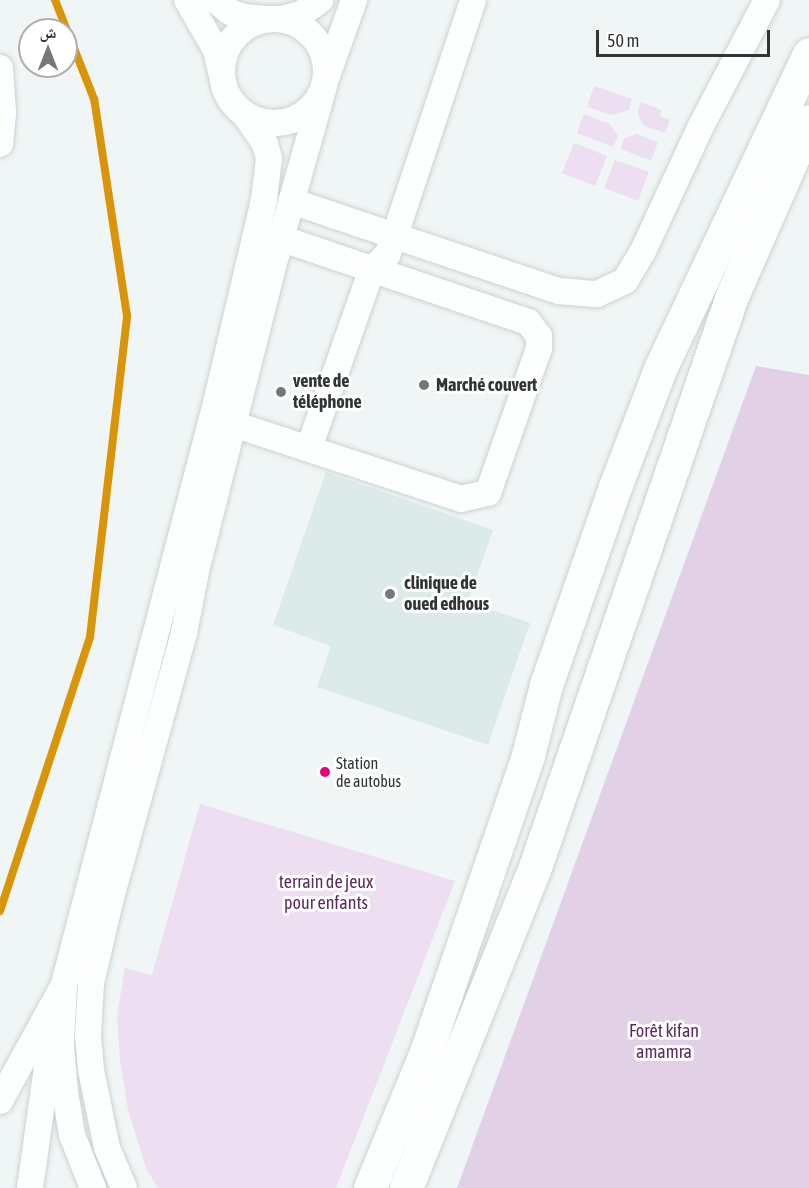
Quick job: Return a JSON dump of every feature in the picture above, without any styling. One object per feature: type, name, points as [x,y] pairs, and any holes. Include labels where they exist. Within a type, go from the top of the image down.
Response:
[{"type":"main road","points":[[370,1188],[426,1052],[528,755],[546,685],[623,465],[660,369],[809,54]]},
{"type":"main road","points":[[406,1188],[534,870],[732,296],[809,121]]},
{"type":"street","points":[[30,1188],[52,1029],[216,403],[264,200],[269,158],[266,144],[225,92],[216,50],[187,0]]},
{"type":"street","points":[[215,0],[230,12],[244,17],[275,19],[303,27],[319,45],[324,55],[325,85],[310,109],[291,121],[268,124],[246,116]]},
{"type":"street","points":[[221,71],[226,50],[239,32],[248,26],[301,14],[320,0]]},
{"type":"street","points":[[124,1188],[107,1148],[91,1070],[88,1036],[91,983],[111,898],[184,633],[196,571],[280,238],[325,85],[354,0]]},
{"type":"street","points":[[309,448],[372,269],[387,255],[394,238],[473,0]]},
{"type":"street","points":[[291,201],[394,238],[559,291],[597,294],[625,281],[643,251],[700,128],[767,0]]},
{"type":"street","points":[[0,68],[3,112],[0,144]]},
{"type":"street","points":[[233,424],[461,499],[488,494],[539,348],[538,336],[528,322],[280,238]]},
{"type":"street","points":[[64,984],[61,1043],[65,1092],[72,1135],[93,1188]]},
{"type":"street","points":[[0,1101],[64,984]]},
{"type":"street","points":[[35,1146],[49,1111],[65,1092]]},
{"type":"shaded area","points":[[326,472],[493,530],[468,602],[530,623],[488,745],[317,687],[331,646],[273,625]]},
{"type":"green space","points":[[594,86],[632,99],[629,110],[613,115],[587,107]]},
{"type":"green space","points":[[641,102],[662,110],[660,116],[670,120],[665,133],[643,125],[637,112]]},
{"type":"green space","points":[[584,114],[610,124],[618,136],[613,147],[577,133]]},
{"type":"green space","points":[[637,134],[658,142],[651,161],[621,149],[624,139]]},
{"type":"green space","points":[[574,143],[607,156],[595,186],[562,173]]},
{"type":"green space","points":[[615,160],[649,172],[638,201],[604,188]]},
{"type":"green space","name":"Forêt kifan amamra","points":[[756,366],[809,375],[809,1188],[457,1188]]},
{"type":"green space","name":"terrain de jeux pour enfants","points":[[200,804],[455,881],[336,1188],[158,1188],[146,1168],[128,1110],[120,1061],[117,1016],[125,968],[152,975]]},
{"type":"transit line","points":[[0,911],[90,637],[127,316],[94,99],[55,0]]},
{"type":"place","name":"Marché couvert","points":[[424,385]]},
{"type":"place","name":"vente de téléphone","points":[[281,392]]},
{"type":"place","name":"clinique de oued edhous","points":[[390,594]]},
{"type":"place","name":"Station de autobus","points":[[325,772]]}]
